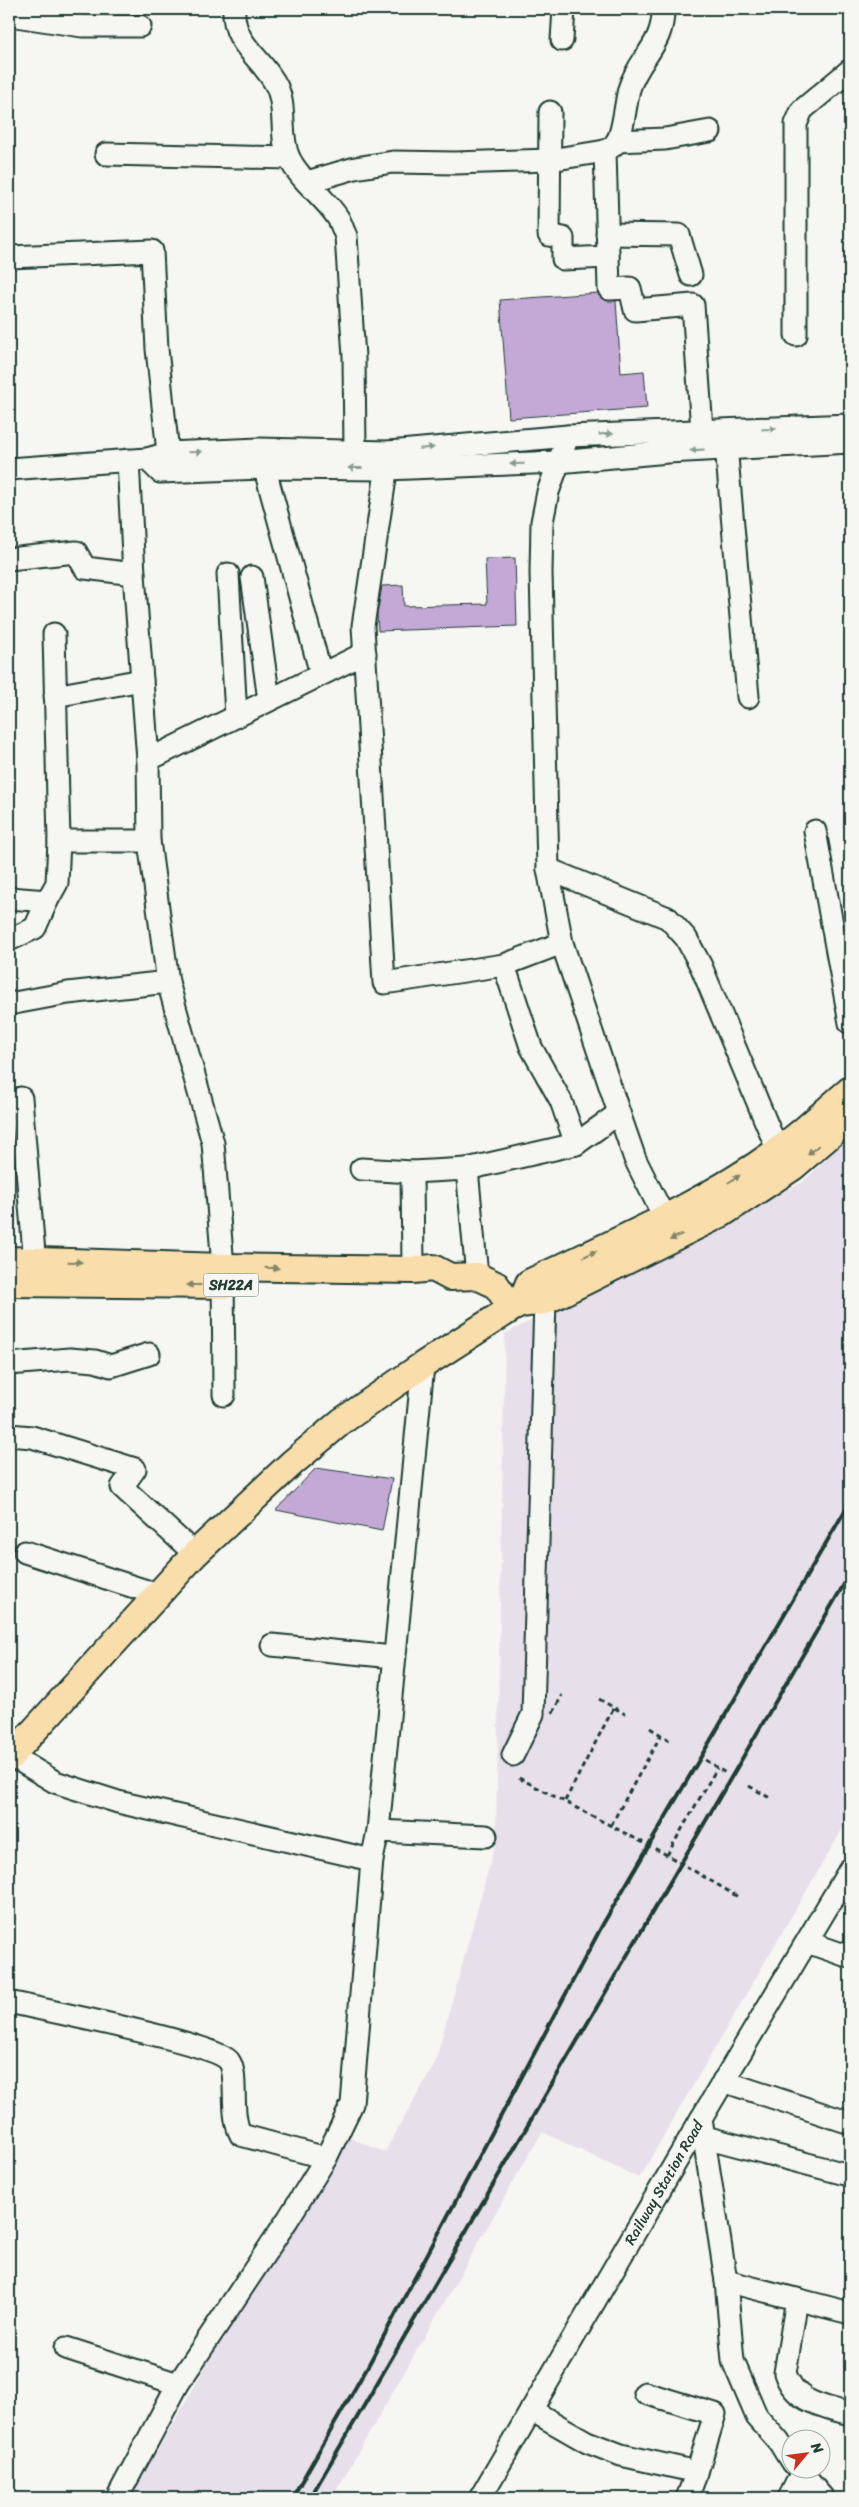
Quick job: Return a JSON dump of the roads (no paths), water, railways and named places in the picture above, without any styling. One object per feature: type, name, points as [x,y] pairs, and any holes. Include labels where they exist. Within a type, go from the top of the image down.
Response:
[{"type":"main road","points":[[526,1304],[529,1283],[665,1219],[709,1195],[778,1151],[850,1090]]},
{"type":"main road","points":[[10,1757],[156,1594],[195,1554],[306,1451],[342,1421],[423,1365],[526,1304],[723,1214],[794,1166],[850,1118]]},
{"type":"main road","name":"SH22A","points":[[9,1260],[36,1272],[353,1278],[435,1286],[450,1277],[477,1276]]},
{"type":"main road","name":"SH22A","points":[[353,1278],[433,1268],[450,1277]]},
{"type":"main road","name":"SH22A","points":[[9,1283],[36,1272]]},
{"type":"main road","points":[[477,1276],[496,1285],[526,1304]]},
{"type":"street","points":[[234,9],[233,20],[239,38],[268,72],[281,100],[285,143],[289,158],[338,218],[346,236],[354,357],[355,451]]},
{"type":"street","points":[[562,40],[564,9]]},
{"type":"street","points":[[663,9],[663,22],[658,40],[642,62],[630,87],[611,146],[607,234],[609,289],[630,288],[635,310],[693,305],[702,430]]},
{"type":"street","points":[[9,16],[82,26],[140,26]]},
{"type":"street","points":[[796,335],[796,124],[802,110],[850,70]]},
{"type":"street","points":[[550,112],[549,235],[563,238],[563,259],[608,257]]},
{"type":"street","points":[[307,182],[355,168],[393,162],[455,163],[550,160],[611,146],[710,131]]},
{"type":"street","points":[[106,154],[289,158]]},
{"type":"street","points":[[607,234],[679,234],[691,275]]},
{"type":"street","points":[[9,257],[152,251],[157,349],[168,453]]},
{"type":"street","points":[[9,469],[137,460],[168,453],[262,458],[558,462],[850,425]]},
{"type":"street","points":[[137,460],[160,472],[262,458],[355,451],[387,460],[568,436],[702,430],[726,440],[850,442]]},
{"type":"street","points":[[568,436],[548,492],[542,522],[541,572],[548,869],[562,942],[635,1159],[665,1219]]},
{"type":"street","points":[[726,440],[748,697]]},
{"type":"street","points":[[262,458],[322,674]]},
{"type":"street","points":[[137,460],[134,574],[148,760],[149,841],[168,982],[213,1143],[223,1276],[224,1395]]},
{"type":"street","points":[[387,460],[363,626],[384,983],[504,965],[562,942]]},
{"type":"street","points":[[9,560],[76,552],[85,568],[134,574]]},
{"type":"street","points":[[228,574],[236,716]]},
{"type":"street","points":[[252,577],[269,700]]},
{"type":"street","points":[[9,940],[35,928],[57,883],[59,841],[54,634]]},
{"type":"street","points":[[148,760],[365,653]]},
{"type":"street","points":[[55,696],[142,680]]},
{"type":"street","points":[[815,831],[850,1023]]},
{"type":"street","points":[[59,841],[149,841]]},
{"type":"street","points":[[548,869],[668,918],[686,938],[701,966],[778,1151]]},
{"type":"street","points":[[9,898],[47,901]]},
{"type":"street","points":[[504,965],[531,1047],[560,1102],[576,1144]]},
{"type":"street","points":[[9,1004],[68,993],[168,982]]},
{"type":"street","points":[[21,1098],[36,1272]]},
{"type":"street","points":[[361,1169],[412,1172],[467,1169],[576,1144],[619,1112]]},
{"type":"street","points":[[467,1169],[477,1276]]},
{"type":"street","points":[[412,1172],[413,1270]]},
{"type":"street","points":[[513,1755],[533,1714],[526,1304]]},
{"type":"street","points":[[9,1364],[70,1359],[111,1366],[149,1354]]},
{"type":"street","points":[[117,2498],[178,2384],[283,2228],[326,2158],[352,2104],[372,1860],[378,1831],[423,1365]]},
{"type":"street","points":[[9,1435],[32,1437],[135,1469],[122,1486],[195,1554]]},
{"type":"street","points":[[25,1552],[156,1594]]},
{"type":"street","points":[[272,1645],[394,1657]]},
{"type":"street","points":[[10,1757],[56,1782],[78,1791],[372,1860]]},
{"type":"street","points":[[378,1831],[486,1836]]},
{"type":"street","name":"Railway Station Road","points":[[480,2498],[531,2410],[703,2128],[723,2081],[807,1942],[843,1894],[850,1870]]},
{"type":"street","points":[[807,1942],[850,1957]]},
{"type":"street","points":[[9,2002],[177,2041],[217,2054],[229,2061],[233,2073],[236,2126],[241,2136],[326,2158]]},
{"type":"street","points":[[723,2081],[850,2124]]},
{"type":"street","points":[[782,2446],[757,2417],[733,2361],[726,2281],[703,2128],[850,2174]]},
{"type":"street","points":[[726,2281],[850,2313]]},
{"type":"street","points":[[797,2300],[785,2373],[788,2383],[798,2395],[814,2404],[850,2414]]},
{"type":"street","points":[[66,2348],[178,2384]]},
{"type":"street","points":[[644,2392],[715,2414],[687,2498]]},
{"type":"street","points":[[531,2410],[587,2442],[621,2454],[697,2472]]},
{"type":"street","points":[[789,2498],[794,2480]]},
{"type":"street","points":[[807,2480],[823,2498]]},
{"type":"railway","points":[[292,2498],[369,2364],[603,1924],[850,1502]]},
{"type":"railway","points":[[310,2498],[850,1574]]}]
